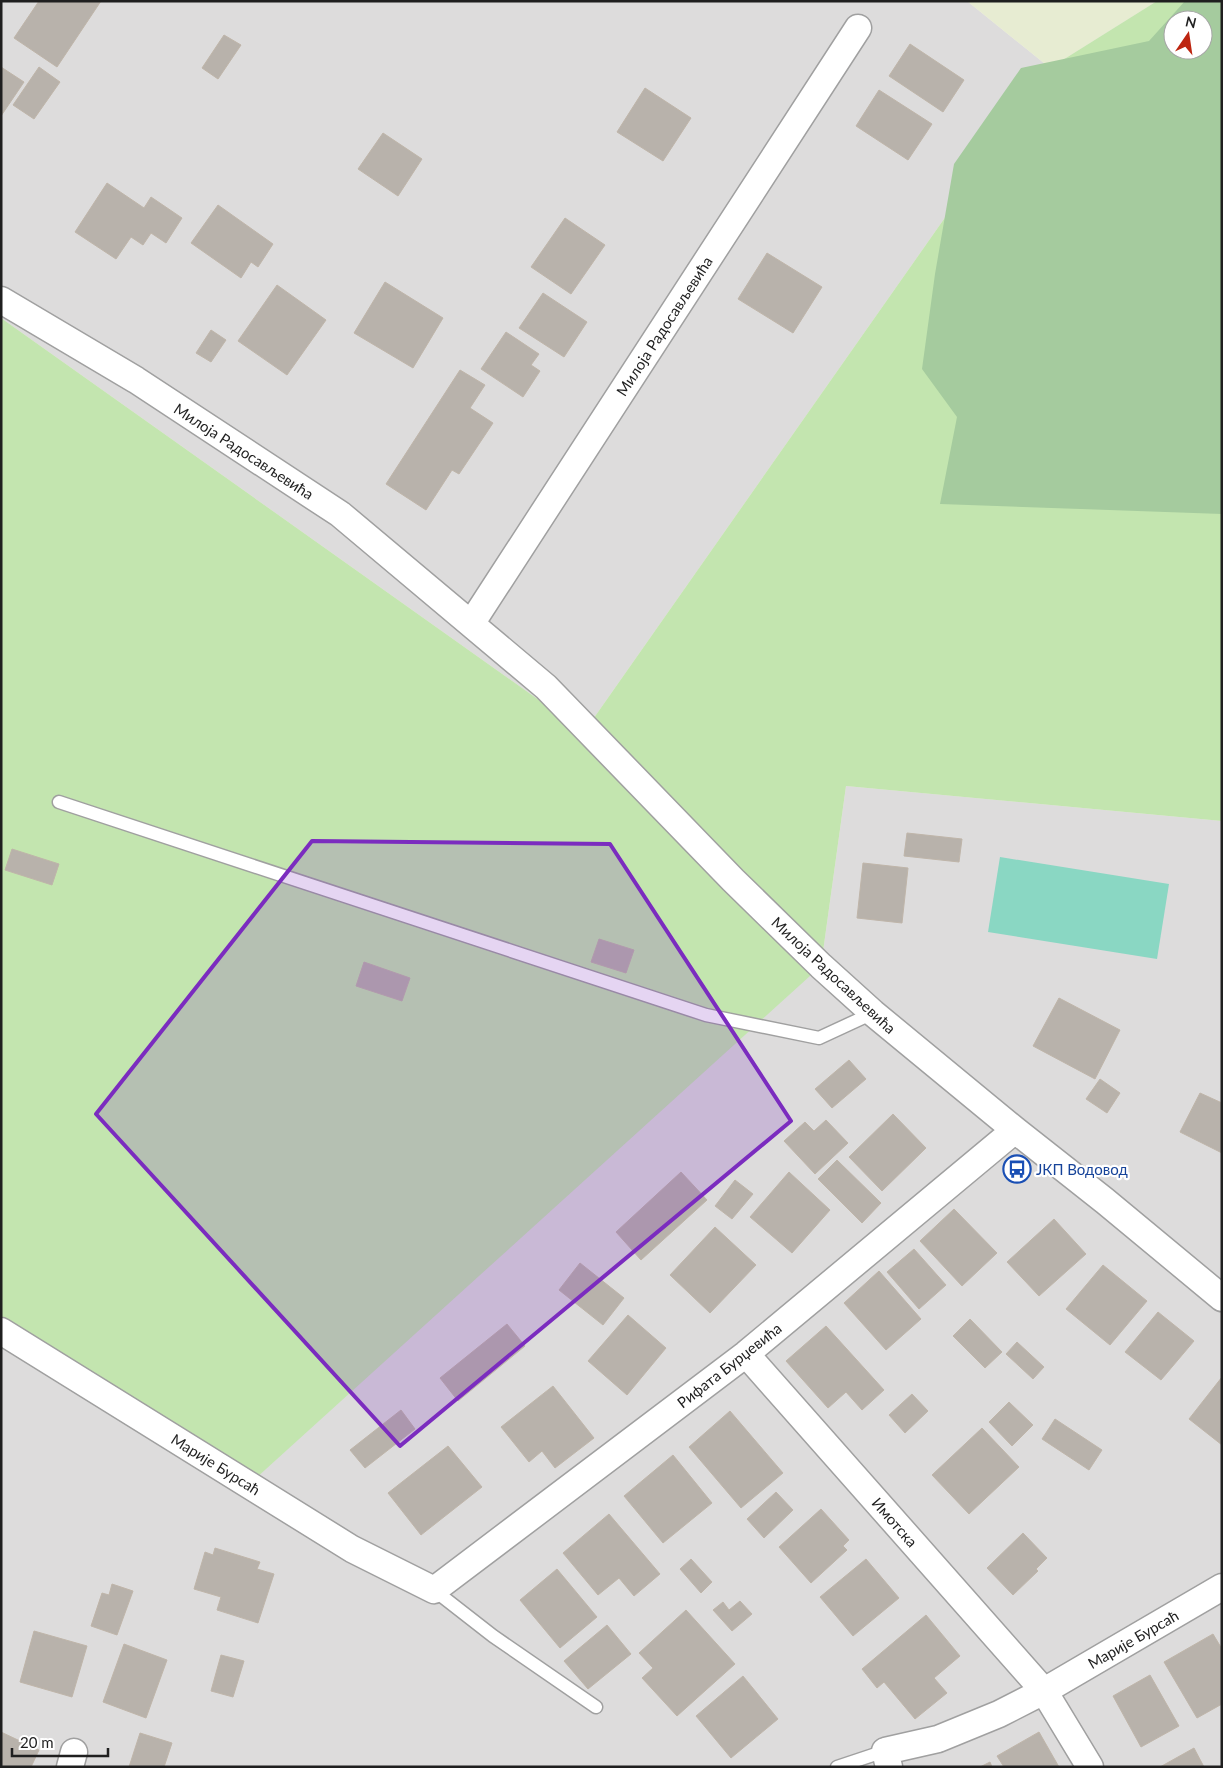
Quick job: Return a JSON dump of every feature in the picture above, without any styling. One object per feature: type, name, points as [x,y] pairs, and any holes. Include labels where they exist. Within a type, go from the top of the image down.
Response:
[{"type":"street","name":"Милоја Радосављевића","points":[[471,624],[858,28]]},
{"type":"street","name":"Милоја Радосављевића","points":[[1,300],[136,380],[340,514],[546,687],[733,880],[821,966],[873,1013],[1222,1298]]},
{"type":"street","name":"Рифата Бурџевића","points":[[434,1590],[746,1354],[1015,1130]]},
{"type":"street","name":"Марије Бурсаћ","points":[[1,1331],[352,1549],[434,1590]]},
{"type":"street","name":"Имотска","points":[[746,1354],[1044,1691]]},
{"type":"street","name":"Марије Бурсаћ","points":[[887,1759],[999,1714],[1044,1691],[1222,1587]]},
{"type":"street","points":[[1044,1691],[1090,1767]]},
{"type":"lane","points":[[59,802],[706,1015],[819,1038],[873,1013]]},
{"type":"lane","points":[[434,1590],[494,1636],[596,1706]]},
{"type":"lane","name":"Марије Бурсаћ","points":[[837,1767],[887,1759]]},
{"type":"highlighted area","points":[[312,841],[610,844],[791,1121],[400,1446],[96,1114]]},
{"type":"shaded area","points":[[1,1],[967,1],[1050,68],[584,732],[1,318]]},
{"type":"shaded area","points":[[846,786],[1222,821],[1222,1767],[1,1767],[1,1328],[821,966]]},
{"type":"green space","points":[[967,1],[1157,1],[1050,68]]},
{"type":"green space","points":[[1157,1],[1222,1],[1222,821],[846,786],[821,966],[255,1479],[1,1328],[1,318],[584,732],[1050,68]]},
{"type":"green space","points":[[1185,1],[1222,1],[1222,514],[940,504],[957,417],[922,369],[935,274],[954,164],[1021,68],[1149,41],[1163,25],[1163,60],[1213,60],[1213,10],[1177,10]]},
{"type":"green space","points":[[1000,857],[1169,884],[1157,959],[988,932]]},
{"type":"building","points":[[39,1],[101,1],[57,67],[14,38]]},
{"type":"building","points":[[224,35],[241,45],[218,79],[202,68]]},
{"type":"building","points":[[910,44],[964,80],[943,112],[889,76]]},
{"type":"building","points":[[1,67],[24,82],[1,116]]},
{"type":"building","points":[[39,67],[60,82],[34,119],[13,105]]},
{"type":"building","points":[[645,88],[691,118],[663,161],[617,132]]},
{"type":"building","points":[[879,90],[932,124],[908,160],[856,126]]},
{"type":"building","points":[[383,133],[422,159],[398,196],[358,169]]},
{"type":"building","points":[[107,183],[144,208],[151,197],[182,218],[166,243],[151,233],[143,245],[131,237],[116,259],[75,232]]},
{"type":"building","points":[[218,205],[273,244],[258,267],[251,262],[241,278],[191,243]]},
{"type":"building","points":[[565,218],[605,245],[571,294],[531,267]]},
{"type":"building","points":[[767,253],[822,287],[793,333],[738,299]]},
{"type":"building","points":[[385,282],[443,318],[413,368],[354,333]]},
{"type":"building","points":[[277,285],[326,320],[287,375],[238,341]]},
{"type":"building","points":[[543,293],[587,322],[564,357],[519,328]]},
{"type":"building","points":[[211,330],[226,340],[211,362],[196,353]]},
{"type":"building","points":[[506,332],[539,354],[531,365],[540,371],[523,397],[481,369]]},
{"type":"building","points":[[460,370],[485,385],[470,408],[493,423],[459,474],[452,470],[426,510],[386,484]]},
{"type":"building","points":[[907,833],[962,839],[959,862],[904,856]]},
{"type":"building","points":[[12,849],[59,864],[52,885],[5,870]]},
{"type":"building","points":[[863,863],[908,868],[902,923],[857,918]]},
{"type":"building","points":[[599,939],[634,950],[626,973],[591,962]]},
{"type":"building","points":[[364,962],[410,978],[402,1001],[356,986]]},
{"type":"building","points":[[1059,998],[1120,1030],[1095,1079],[1033,1046]]},
{"type":"building","points":[[849,1060],[866,1079],[832,1108],[815,1089]]},
{"type":"building","points":[[1100,1079],[1120,1093],[1107,1113],[1086,1099]]},
{"type":"building","points":[[1200,1093],[1222,1103],[1222,1153],[1180,1132]]},
{"type":"building","points":[[893,1114],[926,1148],[882,1191],[849,1157]]},
{"type":"building","points":[[826,1120],[848,1143],[815,1174],[784,1141],[805,1122],[814,1131]]},
{"type":"building","points":[[837,1160],[881,1203],[862,1223],[818,1179]]},
{"type":"building","points":[[681,1172],[707,1200],[641,1260],[616,1232]]},
{"type":"building","points":[[789,1172],[830,1210],[792,1253],[750,1217]]},
{"type":"building","points":[[735,1180],[753,1194],[732,1219],[715,1206]]},
{"type":"building","points":[[954,1209],[997,1253],[962,1286],[920,1241]]},
{"type":"building","points":[[1054,1219],[1086,1254],[1039,1296],[1007,1262]]},
{"type":"building","points":[[715,1227],[756,1265],[710,1313],[670,1275]]},
{"type":"building","points":[[914,1249],[946,1285],[919,1309],[887,1272]]},
{"type":"building","points":[[580,1263],[624,1298],[603,1325],[559,1290]]},
{"type":"building","points":[[1103,1265],[1147,1301],[1110,1345],[1066,1309]]},
{"type":"building","points":[[879,1271],[921,1319],[886,1350],[844,1303]]},
{"type":"building","points":[[1158,1312],[1194,1341],[1161,1380],[1125,1352]]},
{"type":"building","points":[[628,1315],[666,1348],[627,1395],[588,1361]]},
{"type":"building","points":[[970,1319],[1002,1352],[985,1368],[953,1336]]},
{"type":"building","points":[[507,1324],[525,1346],[458,1401],[440,1378]]},
{"type":"building","points":[[826,1326],[884,1390],[862,1410],[846,1392],[828,1408],[786,1361]]},
{"type":"building","points":[[1017,1342],[1044,1367],[1033,1379],[1006,1354]]},
{"type":"building","points":[[1222,1377],[1222,1445],[1189,1419]]},
{"type":"building","points":[[553,1386],[594,1438],[555,1468],[542,1451],[529,1462],[501,1427]]},
{"type":"building","points":[[912,1394],[928,1411],[905,1433],[889,1415]]},
{"type":"building","points":[[1009,1402],[1033,1425],[1012,1446],[989,1422]]},
{"type":"building","points":[[401,1410],[415,1429],[365,1468],[350,1450]]},
{"type":"building","points":[[730,1411],[783,1473],[741,1508],[689,1447]]},
{"type":"building","points":[[1055,1419],[1102,1450],[1089,1470],[1042,1439]]},
{"type":"building","points":[[982,1428],[1019,1467],[969,1514],[932,1475]]},
{"type":"building","points":[[448,1446],[482,1487],[421,1535],[388,1493]]},
{"type":"building","points":[[673,1455],[712,1503],[663,1543],[624,1496]]},
{"type":"building","points":[[776,1492],[793,1510],[764,1538],[747,1519]]},
{"type":"building","points":[[821,1509],[849,1540],[843,1546],[847,1550],[811,1583],[779,1547]]},
{"type":"building","points":[[609,1514],[660,1574],[634,1596],[619,1578],[598,1595],[563,1553]]},
{"type":"building","points":[[1023,1533],[1047,1558],[1036,1569],[1038,1571],[1013,1595],[987,1568]]},
{"type":"building","points":[[215,1548],[260,1562],[257,1569],[274,1574],[258,1623],[217,1610],[221,1597],[194,1589],[205,1552],[213,1555]]},
{"type":"building","points":[[691,1559],[712,1582],[701,1593],[680,1569]]},
{"type":"building","points":[[866,1559],[899,1598],[853,1636],[820,1597]]},
{"type":"building","points":[[557,1569],[597,1617],[560,1648],[520,1600]]},
{"type":"building","points":[[112,1584],[133,1591],[117,1635],[91,1626],[102,1593],[109,1595]]},
{"type":"building","points":[[740,1601],[752,1614],[732,1631],[713,1610],[723,1602],[729,1610]]},
{"type":"building","points":[[686,1610],[735,1664],[677,1716],[642,1678],[653,1668],[639,1653]]},
{"type":"building","points":[[926,1615],[960,1656],[934,1678],[947,1693],[915,1719],[884,1682],[877,1688],[862,1669]]},
{"type":"building","points":[[607,1625],[631,1654],[588,1689],[564,1661]]},
{"type":"building","points":[[34,1631],[87,1646],[72,1697],[20,1682]]},
{"type":"building","points":[[1213,1634],[1222,1649],[1222,1704],[1197,1718],[1164,1662]]},
{"type":"building","points":[[124,1644],[167,1660],[146,1718],[103,1702]]},
{"type":"building","points":[[221,1655],[244,1661],[233,1697],[211,1691]]},
{"type":"building","points":[[1150,1675],[1179,1726],[1141,1747],[1113,1696]]},
{"type":"building","points":[[743,1676],[778,1719],[731,1758],[696,1716]]},
{"type":"building","points":[[1,1732],[39,1750],[31,1767],[1,1767]]},
{"type":"building","points":[[1039,1732],[1059,1767],[1004,1767],[997,1756]]},
{"type":"building","points":[[140,1733],[172,1743],[164,1767],[129,1767]]},
{"type":"building","points":[[1194,1748],[1204,1767],[1160,1767]]},
{"type":"building","points":[[990,1762],[992,1767],[980,1767]]},
{"type":"place","name":"ЈКП Водовод","points":[[1017,1169]]}]
